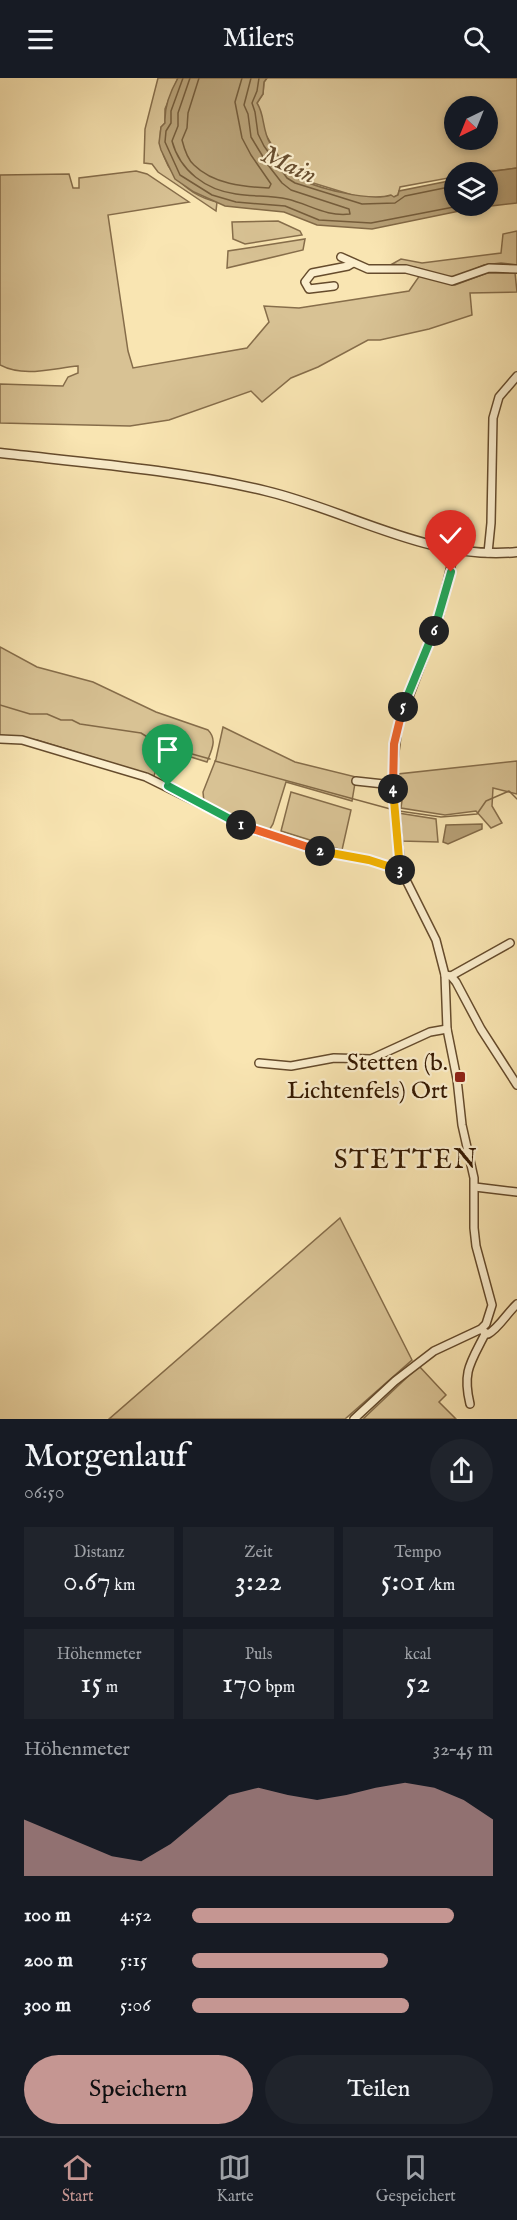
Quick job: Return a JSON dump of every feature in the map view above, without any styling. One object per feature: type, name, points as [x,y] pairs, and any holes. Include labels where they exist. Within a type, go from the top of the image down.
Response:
[{"type":"street","points":[[341,256],[368,269],[406,269],[452,281],[462,280],[489,268],[517,269]]},
{"type":"street","points":[[334,286],[309,288],[305,285],[312,273],[348,266],[352,263]]},
{"type":"street","points":[[488,553],[496,406],[504,390],[517,376]]},
{"type":"street","points":[[0,453],[145,468],[237,484],[270,492],[407,538],[455,549],[488,553],[517,552]]},
{"type":"street","points":[[455,549],[439,617],[402,711],[394,744],[393,785],[401,870],[436,940],[448,976],[517,1085]]},
{"type":"street","points":[[0,739],[22,740],[146,777],[168,786],[230,820],[267,834],[318,850],[362,858],[401,870]]},
{"type":"street","points":[[357,781],[393,785]]},
{"type":"street","points":[[448,976],[510,943]]},
{"type":"street","points":[[448,976],[447,1029],[475,1187],[476,1245],[492,1305],[466,1374],[470,1404]]},
{"type":"street","points":[[259,1063],[291,1066],[334,1058],[371,1059],[430,1032],[447,1029]]},
{"type":"street","points":[[475,1187],[517,1192]]},
{"type":"street","points":[[354,1419],[370,1402],[434,1351],[483,1331],[492,1332],[517,1304]]},
{"type":"shaded area","points":[[158,78],[178,78],[165,109],[165,123],[161,127],[161,140],[167,164],[174,175],[193,192],[217,202],[216,211],[158,172],[152,164],[144,163],[145,129]]},
{"type":"shaded area","points":[[267,78],[517,78],[517,168],[498,171],[498,162],[444,162],[444,179],[400,187],[398,195],[394,197],[362,198],[297,178],[279,157],[264,132],[257,103],[263,94],[264,82]]},
{"type":"shaded area","points":[[136,171],[147,174],[189,202],[108,215],[128,351],[133,368],[247,348],[269,322],[264,306],[299,308],[409,291],[420,275],[455,285],[487,273],[515,273],[517,292],[470,293],[472,315],[429,329],[380,340],[368,340],[318,367],[291,378],[262,402],[251,391],[169,420],[130,426],[0,423],[0,384],[63,386],[68,377],[78,373],[78,366],[29,372],[0,365],[0,175],[69,174],[73,188],[79,188],[79,178]]},
{"type":"shaded area","points":[[278,221],[300,231],[302,235],[245,244],[233,239],[232,222]]},
{"type":"shaded area","points":[[517,231],[517,265],[501,263],[484,265],[456,277],[392,264],[401,259],[422,263],[501,253],[503,234]]},
{"type":"shaded area","points":[[305,239],[303,250],[227,268],[228,251]]},
{"type":"shaded area","points":[[0,647],[37,667],[93,682],[156,712],[208,730],[213,742],[207,762],[162,748],[154,776],[37,740],[0,735]]},
{"type":"shaded area","points":[[223,727],[295,762],[356,777],[352,801],[286,782],[273,824],[270,829],[264,831],[204,802],[203,792],[216,759]]},
{"type":"shaded area","points":[[517,761],[517,794],[493,788],[492,806],[502,823],[491,828],[476,811],[445,815],[401,808],[404,786],[398,774]]},
{"type":"shaded area","points":[[291,792],[351,810],[342,850],[281,831]]},
{"type":"shaded area","points":[[398,813],[436,819],[438,842],[401,841]]},
{"type":"shaded area","points":[[340,1218],[412,1360],[345,1419],[109,1419]]},
{"type":"shaded area","points":[[419,1366],[446,1395],[439,1402],[456,1419],[363,1419]]},
{"type":"water","points":[[178,78],[267,78],[264,82],[263,94],[257,103],[267,138],[278,157],[295,176],[342,193],[370,197],[391,195],[394,197],[399,191],[444,182],[444,214],[372,229],[317,225],[284,212],[225,206],[194,192],[175,179],[159,143],[161,127],[165,123],[165,111]]},
{"type":"water","points":[[517,168],[517,203],[498,205],[498,171]]},
{"type":"water","points":[[482,824],[482,829],[448,844],[443,842],[446,825]]},
{"type":"waterway","points":[[0,705],[30,714],[47,714],[80,724],[141,733],[160,745],[210,759]]},
{"type":"waterway","points":[[215,761],[394,810]]},
{"type":"waterway","points":[[399,811],[441,817],[477,814],[486,801],[509,791],[517,799]]},
{"type":"place","name":"Stetten (b. Lichtenfels) Ort","points":[[460,1077]]},
{"type":"district","name":"STETTEN","points":[[406,1161]]},
{"type":"route","points":[[168,786],[251,829],[318,850],[345,854],[401,870],[393,785],[394,744],[402,711],[439,617],[451,572]]},
{"type":"water label","name":"Main","points":[[289,165]]}]
